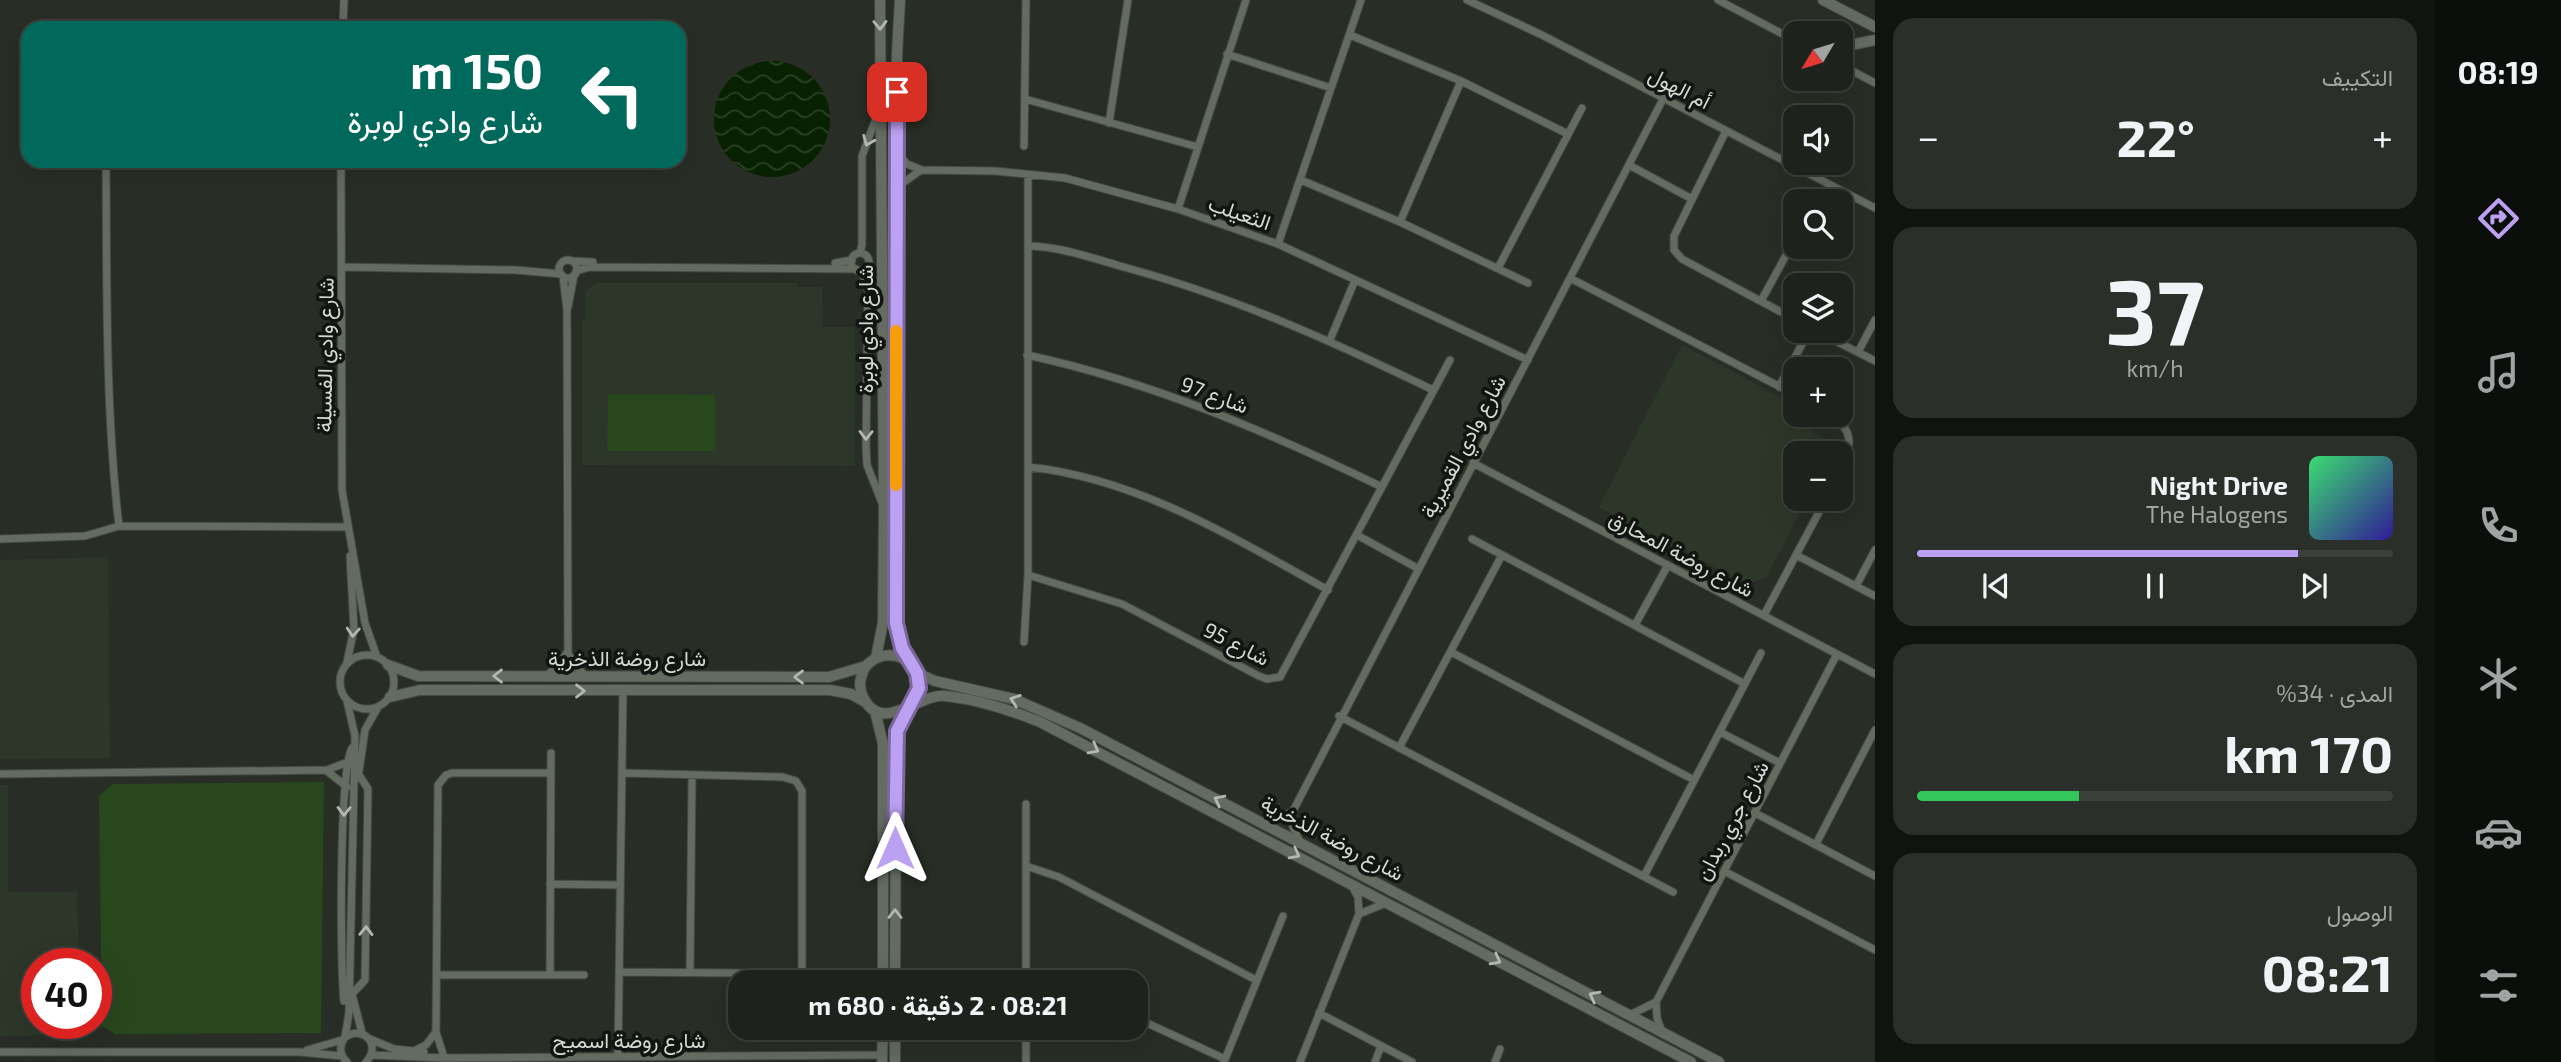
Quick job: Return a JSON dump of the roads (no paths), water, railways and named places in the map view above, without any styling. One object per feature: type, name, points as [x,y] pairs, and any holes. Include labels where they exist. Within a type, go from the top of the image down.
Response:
[{"type":"street","points":[[343,21],[344,0]]},
{"type":"street","name":"شارع وادي لوبرة","points":[[876,658],[883,622],[884,510],[880,0]]},
{"type":"street","points":[[893,0],[897,54]]},
{"type":"street","name":"شارع وادي لوبرة","points":[[900,0],[896,153],[896,623],[908,661]]},
{"type":"street","points":[[1024,146],[1026,0]]},
{"type":"street","points":[[1109,123],[1128,0]]},
{"type":"street","points":[[1178,209],[1247,0]]},
{"type":"street","points":[[1278,244],[1361,0]]},
{"type":"street","name":"أم الهول","points":[[1467,0],[1540,34],[1875,208]]},
{"type":"street","points":[[1718,0],[1783,34]]},
{"type":"street","points":[[1822,0],[1875,27]]},
{"type":"street","points":[[1350,35],[1461,81],[1568,134]]},
{"type":"street","points":[[1853,45],[1875,40]]},
{"type":"street","points":[[516,270],[572,261],[840,263],[852,260],[860,253],[862,156],[879,110],[880,50]]},
{"type":"street","points":[[1227,54],[1331,89]]},
{"type":"street","points":[[1853,71],[1875,83]]},
{"type":"street","points":[[1400,222],[1461,81]]},
{"type":"street","points":[[1025,99],[1198,147]]},
{"type":"street","name":"شارع وادي القميرية","points":[[1293,811],[1339,716],[1664,99]]},
{"type":"street","points":[[1498,268],[1583,108]]},
{"type":"street","points":[[1726,131],[1674,236],[1674,250],[1682,259],[1783,313]]},
{"type":"street","points":[[896,153],[907,164],[922,170]]},
{"type":"street","points":[[1629,165],[1692,199]]},
{"type":"street","points":[[106,168],[107,302],[119,526]]},
{"type":"street","name":"شارع وادي الفسيلة","points":[[341,168],[340,455],[346,527],[360,585],[365,624],[377,657]]},
{"type":"street","points":[[896,188],[907,177],[922,170]]},
{"type":"street","name":"الثعيلب","points":[[922,170],[1065,178],[1178,209],[1278,244],[1528,360]]},
{"type":"street","points":[[1024,642],[1028,575],[1028,175]]},
{"type":"street","points":[[1301,180],[1400,222],[1528,283]]},
{"type":"street","points":[[1029,246],[1062,250],[1160,277],[1236,302],[1330,340],[1433,390]]},
{"type":"street","points":[[342,267],[516,270],[562,275],[590,267],[859,270],[868,267],[869,261],[866,255],[860,253]]},
{"type":"street","points":[[1761,301],[1784,259]]},
{"type":"street","points":[[852,260],[868,287],[867,466],[884,510]]},
{"type":"street","points":[[567,308],[571,303],[575,273],[572,261]]},
{"type":"street","points":[[562,263],[567,308],[568,650],[574,665],[589,676]]},
{"type":"street","points":[[1570,278],[1783,389]]},
{"type":"street","points":[[1330,340],[1355,280]]},
{"type":"street","points":[[1858,352],[1875,320]]},
{"type":"street","points":[[1779,387],[1803,343]]},
{"type":"street","points":[[1840,343],[1875,361]]},
{"type":"street","name":"شارع 97","points":[[1027,355],[1093,371],[1221,414],[1382,487]]},
{"type":"street","name":"شارع 95","points":[[1028,575],[1122,604],[1267,679],[1275,679],[1285,672],[1450,360]]},
{"type":"street","name":"شارع روضة المحارق","points":[[1473,463],[1875,674]]},
{"type":"street","points":[[1028,467],[1090,478],[1136,493],[1223,532],[1328,590]]},
{"type":"street","points":[[1764,615],[1820,511]]},
{"type":"street","points":[[0,539],[85,536],[119,526],[346,527]]},
{"type":"street","points":[[1357,535],[1417,568]]},
{"type":"street","points":[[1472,539],[1745,684]]},
{"type":"street","name":"شارع وادي الفسيلة","points":[[345,666],[354,629],[350,548]]},
{"type":"street","points":[[1856,586],[1875,551]]},
{"type":"street","points":[[1399,748],[1502,555]]},
{"type":"street","points":[[1796,555],[1875,596]]},
{"type":"street","points":[[1635,625],[1668,565]]},
{"type":"street","points":[[545,677],[557,667],[568,650]]},
{"type":"street","points":[[1451,653],[1694,780]]},
{"type":"street","points":[[1644,876],[1761,653]]},
{"type":"street","name":"شارع جري ربدان","points":[[1656,1002],[1837,654]]},
{"type":"street","points":[[895,970],[895,742],[919,688],[917,673],[908,661],[892,655],[876,658],[866,666],[860,680],[865,702],[876,711],[890,714],[910,706]]},
{"type":"street","points":[[348,1013],[342,984],[350,788],[354,745],[354,722],[341,687],[345,666],[360,656],[377,657],[388,665],[394,681],[390,697],[378,707],[365,730],[359,775],[350,788]]},
{"type":"street","name":"شارع روضة الذخرية","points":[[388,665],[418,676],[545,677],[829,677],[866,666]]},
{"type":"street","name":"شارع روضة الذخرية","points":[[917,673],[935,681],[1014,699],[1046,712],[1264,823],[1719,1062]]},
{"type":"street","name":"شارع روضة الذخرية","points":[[390,697],[420,690],[830,690],[851,694],[865,702]]},
{"type":"street","points":[[618,1056],[623,691]]},
{"type":"street","name":"شارع روضة الذخرية","points":[[910,706],[937,695],[1013,711],[1040,722],[1691,1062]]},
{"type":"street","points":[[348,701],[362,709],[378,707]]},
{"type":"street","points":[[876,711],[883,744],[883,970]]},
{"type":"street","points":[[1339,716],[1673,892]]},
{"type":"street","points":[[1816,844],[1875,730]]},
{"type":"street","points":[[1720,732],[1780,763]]},
{"type":"street","points":[[0,1052],[299,1052],[345,1059],[344,1038],[350,972],[348,762],[354,745]]},
{"type":"street","points":[[1867,746],[1875,751]]},
{"type":"street","points":[[550,975],[551,753]]},
{"type":"street","points":[[0,774],[327,770],[348,762]]},
{"type":"street","points":[[327,770],[350,788]]},
{"type":"street","points":[[443,1054],[436,1032],[437,793],[441,779],[452,773],[551,773]]},
{"type":"street","points":[[621,773],[783,776],[800,785],[802,970]]},
{"type":"street","points":[[352,994],[365,980],[368,789],[359,775]]},
{"type":"street","points":[[690,972],[692,776]]},
{"type":"street","points":[[1026,804],[1026,970]]},
{"type":"street","points":[[1264,823],[1280,819],[1293,811]]},
{"type":"street","points":[[1293,811],[1293,827],[1300,842]]},
{"type":"street","points":[[1755,813],[1875,876]]},
{"type":"street","points":[[1026,866],[1059,877],[1256,981]]},
{"type":"street","points":[[1724,871],[1875,950]]},
{"type":"street","points":[[1300,1062],[1359,914],[1358,897],[1350,883]]},
{"type":"street","points":[[550,884],[620,884]]},
{"type":"street","points":[[1359,914],[1386,903]]},
{"type":"street","points":[[1148,1024],[1224,1061],[1283,916]]},
{"type":"street","points":[[299,1052],[327,1047],[362,1033],[352,994],[350,972]]},
{"type":"street","points":[[620,972],[728,973]]},
{"type":"street","points":[[437,975],[584,975]]},
{"type":"street","points":[[1630,1015],[1656,1002],[1657,1018],[1663,1032]]},
{"type":"street","points":[[1319,1013],[1412,1062]]},
{"type":"street","points":[[412,1051],[426,1045],[436,1032]]},
{"type":"street","name":"شارع روضة اسميح","points":[[362,1033],[394,1049],[460,1056]]},
{"type":"street","points":[[366,1062],[372,1055],[370,1039]]},
{"type":"street","points":[[883,1040],[883,1058]]},
{"type":"street","points":[[895,1040],[895,1062]]},
{"type":"street","points":[[1026,1040],[1026,1062]]},
{"type":"street","points":[[1375,1062],[1381,1046]]},
{"type":"street","points":[[1495,1062],[1500,1049]]},
{"type":"street","name":"شارع روضة اسميح","points":[[372,1055],[569,1059],[618,1056],[883,1058]]},
{"type":"water","points":[[772,61],[794,65],[813,78],[826,97],[830,119],[826,141],[813,160],[794,173],[772,177],[750,173],[731,160],[718,141],[714,119],[718,97],[731,78],[750,65]]}]
